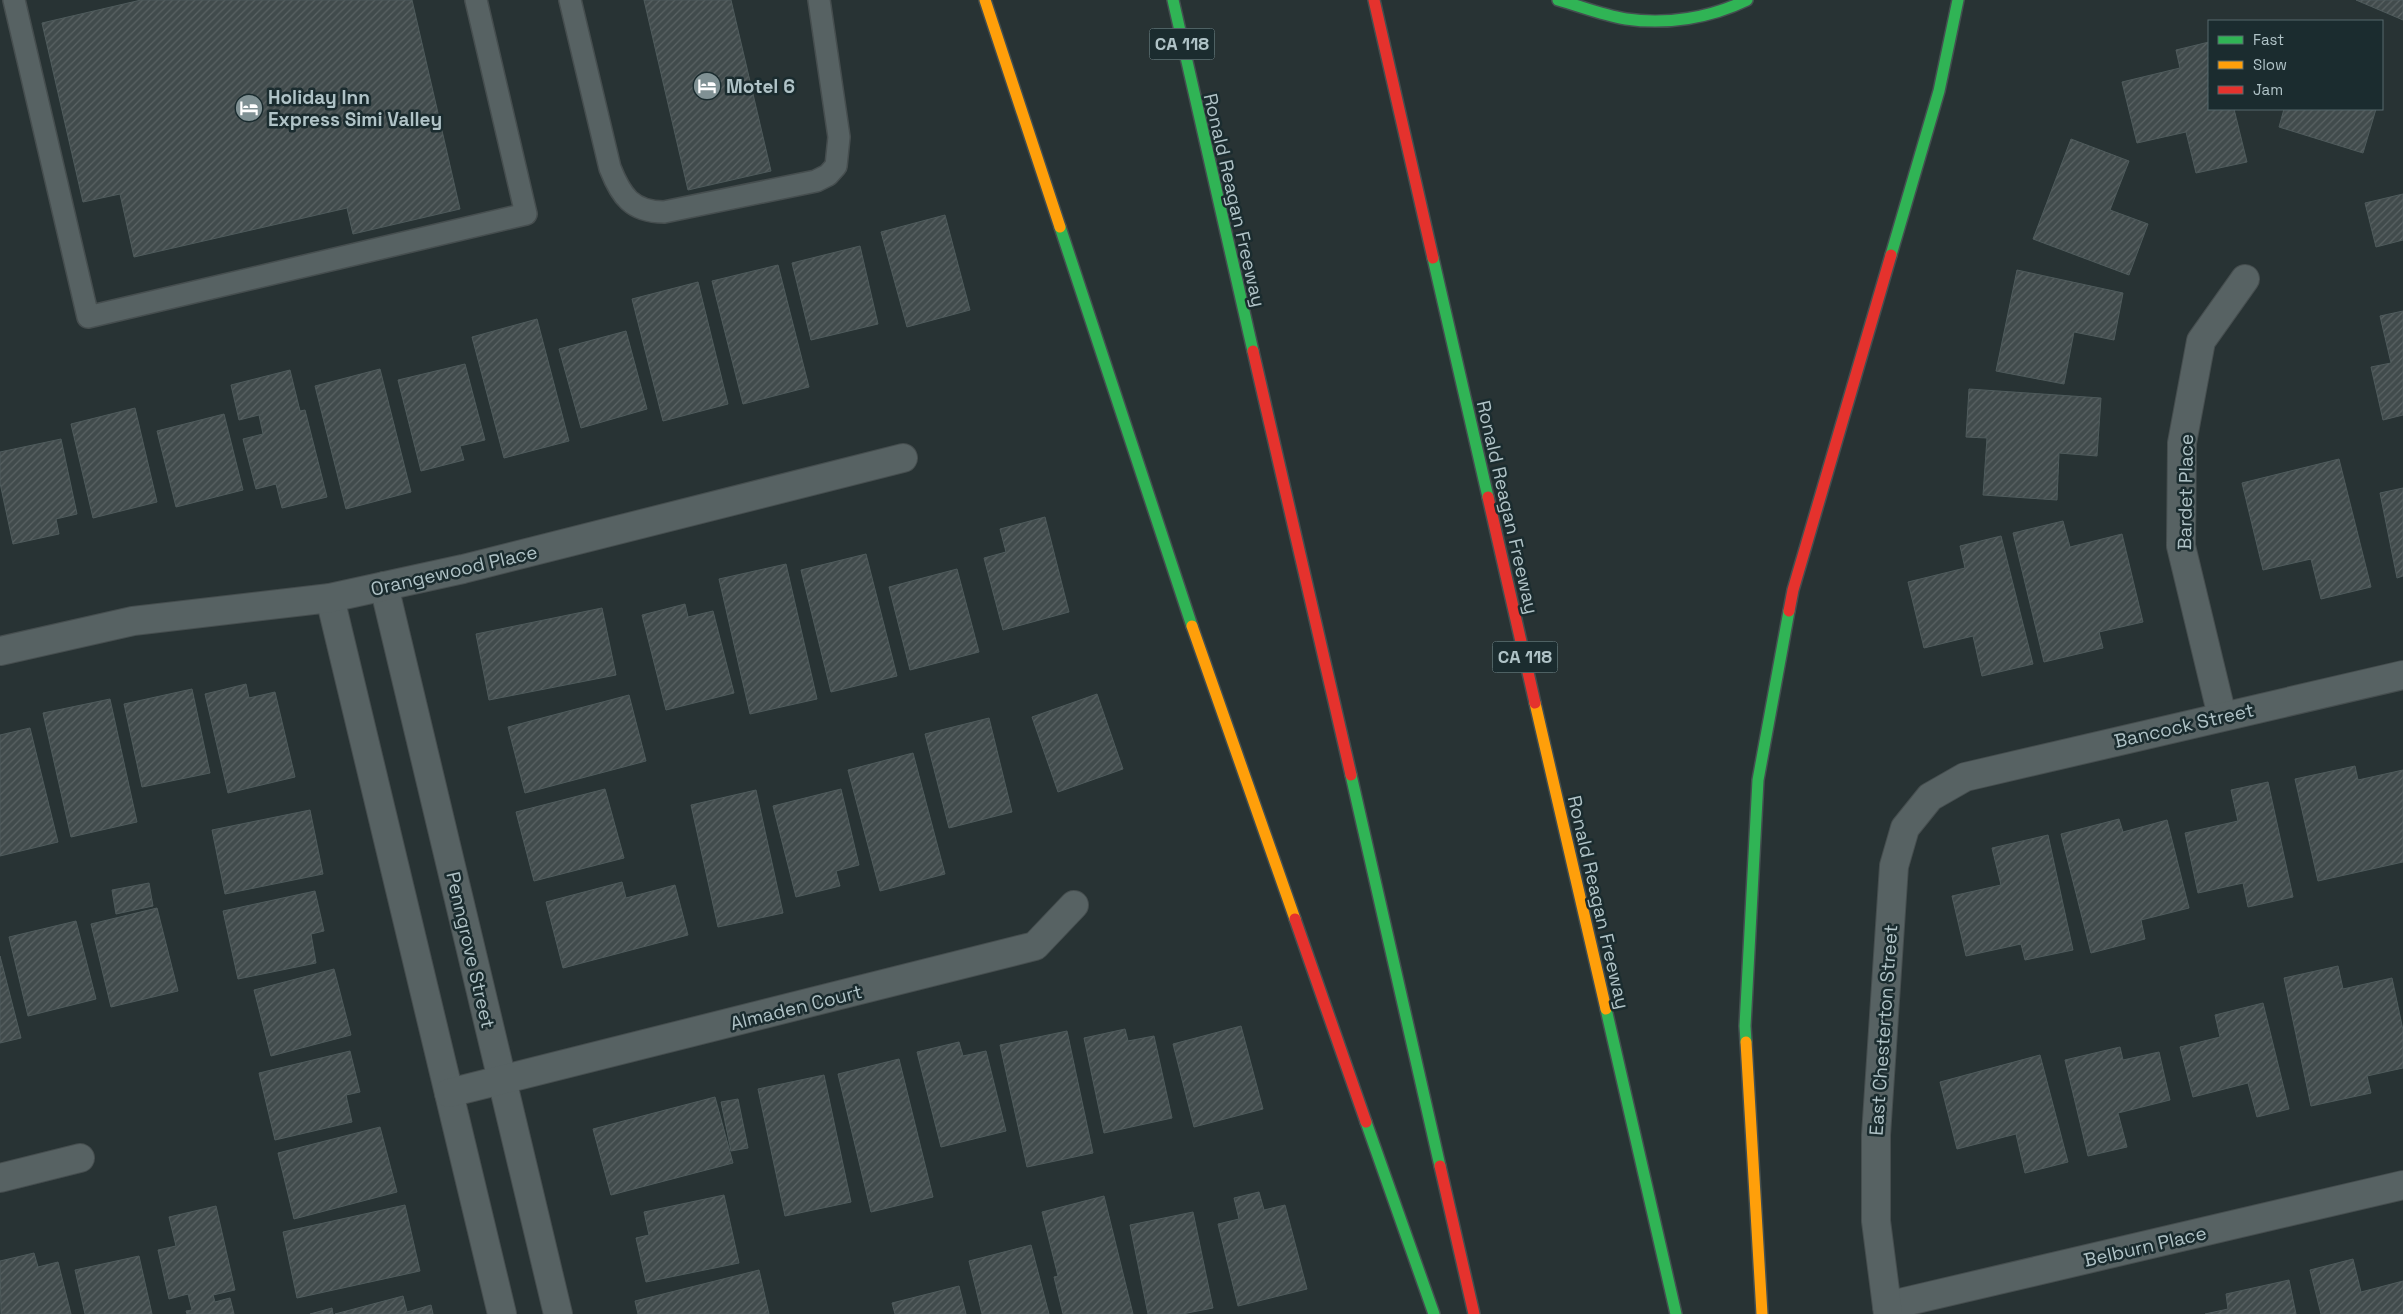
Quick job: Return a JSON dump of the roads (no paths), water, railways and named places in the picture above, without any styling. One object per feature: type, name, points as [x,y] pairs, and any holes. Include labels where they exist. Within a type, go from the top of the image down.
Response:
[{"type":"highway","points":[[985,0],[1206,669],[1434,1314]]},
{"type":"highway","points":[[1160,0],[1192,88]]},
{"type":"highway","name":"Ronald Reagan Freeway","points":[[1173,0],[1474,1314]]},
{"type":"highway","name":"Ronald Reagan Freeway","points":[[1374,0],[1676,1314]]},
{"type":"highway","points":[[1558,0],[1632,20],[1683,20],[1733,8],[1747,0]]},
{"type":"highway","points":[[1762,1314],[1745,1026],[1758,780],[1793,590],[1939,91],[1958,0]]},
{"type":"street","name":"Bardet Place","points":[[2222,716],[2181,546],[2182,443],[2201,341],[2245,279]]},
{"type":"street","name":"Orangewood Place","points":[[0,651],[132,621],[330,598],[463,570],[903,458]]},
{"type":"street","name":"Penngrove Street","points":[[384,586],[558,1314]]},
{"type":"street","points":[[330,598],[502,1314]]},
{"type":"street","name":"Bancock Street","points":[[1965,777],[2403,675]]},
{"type":"street","name":"East Chesterton Street","points":[[1888,1310],[1876,1221],[1876,1135],[1894,866],[1905,828],[1930,796],[1965,777]]},
{"type":"street","name":"Almaden Court","points":[[448,1093],[1036,946],[1074,905]]},
{"type":"street","points":[[0,1178],[80,1158]]},
{"type":"street","name":"Belburn Place","points":[[1888,1310],[2403,1185]]},
{"type":"lane","points":[[14,0],[88,317],[526,214],[476,0]]},
{"type":"lane","points":[[570,0],[610,168],[616,184],[631,204],[650,212],[664,212],[816,181],[828,175],[836,166],[839,137],[819,0]]},
{"type":"place","name":"Motel 6","points":[[707,86]]},
{"type":"place","name":"Holiday Inn Express Simi Valley","points":[[249,108]]}]
